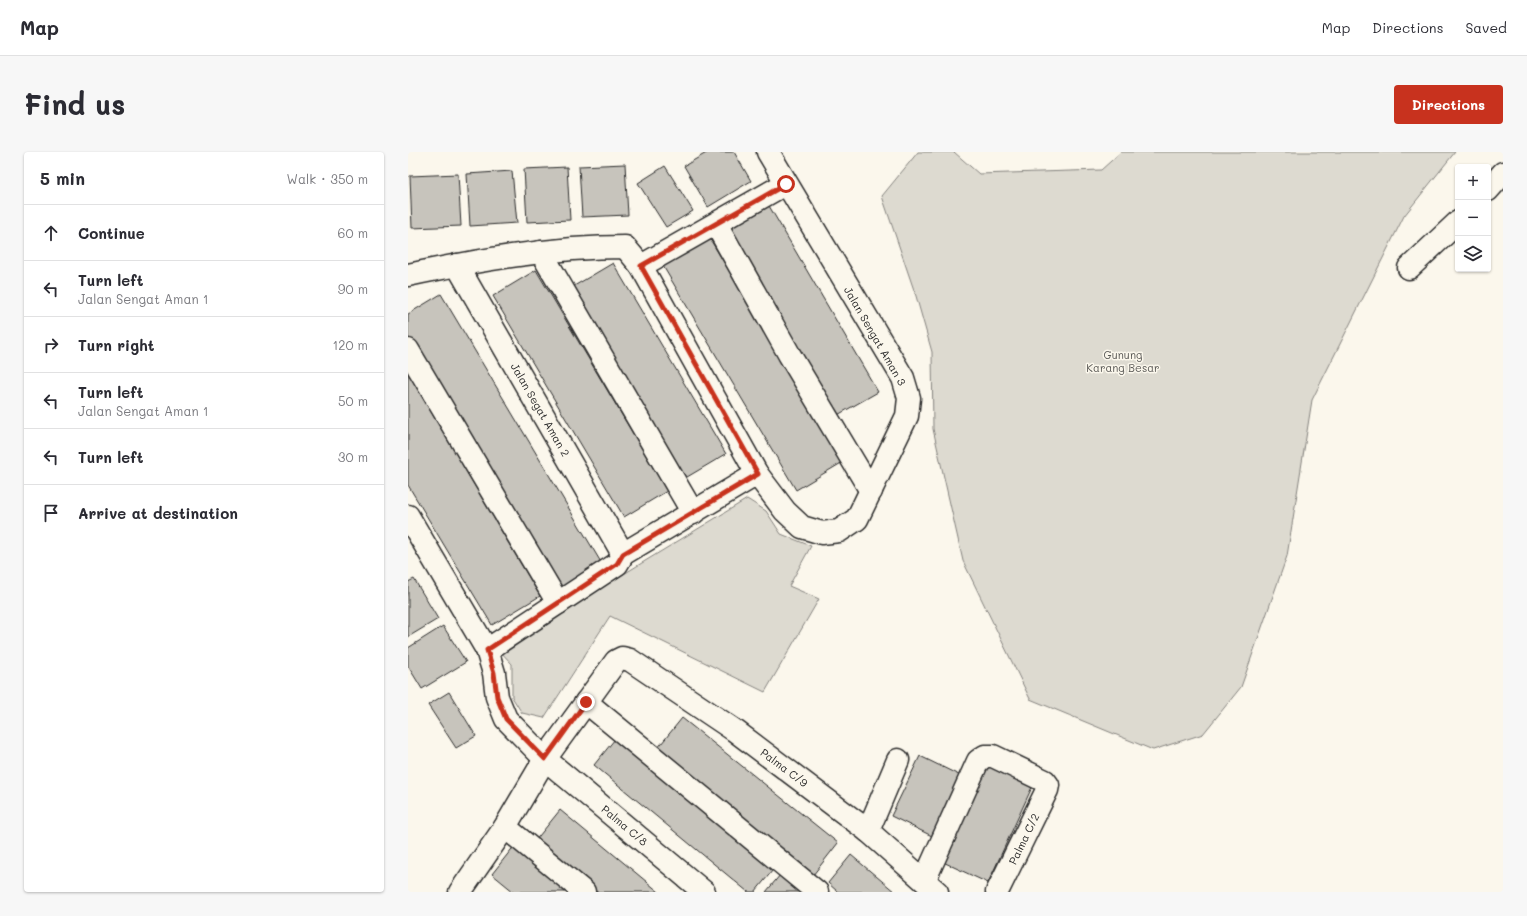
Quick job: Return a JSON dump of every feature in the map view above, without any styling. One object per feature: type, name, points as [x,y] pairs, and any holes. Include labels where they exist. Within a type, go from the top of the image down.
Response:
[{"type":"street","name":"Jalan Sengat Aman 3","points":[[541,252],[587,247],[625,247],[641,266],[758,474],[785,511],[802,527],[822,533],[840,531],[857,519],[907,416],[909,398],[902,378],[768,152]]},
{"type":"street","points":[[1491,187],[1503,173]]},
{"type":"street","points":[[641,266],[786,184]]},
{"type":"street","points":[[716,224],[789,354],[871,491]]},
{"type":"street","points":[[1409,268],[1455,225]]},
{"type":"street","points":[[408,275],[490,258],[541,252],[693,513]]},
{"type":"street","name":"Jalan Segat Aman 2","points":[[457,265],[623,554]]},
{"type":"street","points":[[408,350],[558,603]]},
{"type":"street","points":[[487,650],[617,564],[623,554],[758,474]]},
{"type":"street","name":"Palma C/8","points":[[408,516],[487,650],[494,673],[497,697],[506,719],[545,759],[704,892]]},
{"type":"street","name":"Palma C/9","points":[[586,702],[616,661],[622,658],[630,660],[734,730],[868,831],[931,886]]},
{"type":"street","points":[[465,890],[505,827],[545,759],[586,702],[817,892]]},
{"type":"street","name":"Palma C/2","points":[[931,886],[978,761],[985,756],[993,756],[1045,781],[1048,785],[1048,790],[997,892]]},
{"type":"street","points":[[868,831],[898,760]]},
{"type":"street","points":[[505,827],[584,892]]},
{"type":"green space","name":"Gunung Karang Besar","points":[[918,152],[954,152],[979,174],[1101,170],[1121,152],[1455,152],[1404,216],[1312,400],[1287,556],[1241,687],[1203,734],[1153,750],[1030,699],[963,561],[933,429],[932,352],[916,296],[882,196]]},
{"type":"green space","points":[[747,499],[766,511],[781,534],[811,546],[789,586],[819,599],[765,692],[610,616],[544,718],[522,713],[512,697],[512,664],[499,650]]},
{"type":"building","points":[[708,152],[734,152],[751,181],[708,207],[684,166]]},
{"type":"building","points":[[625,164],[628,215],[582,217],[579,166]]},
{"type":"building","points":[[665,166],[693,211],[666,227],[638,183]]},
{"type":"building","points":[[567,167],[570,220],[527,222],[524,169]]},
{"type":"building","points":[[512,171],[517,223],[470,226],[467,174]]},
{"type":"building","points":[[458,174],[461,226],[412,228],[410,176]]},
{"type":"building","points":[[765,199],[878,392],[834,417],[722,224]]},
{"type":"building","points":[[710,239],[843,462],[796,490],[663,266]]},
{"type":"building","points":[[613,263],[726,454],[682,480],[569,289]]},
{"type":"building","points":[[536,270],[667,491],[624,517],[493,296]]},
{"type":"building","points":[[441,294],[602,564],[557,591],[408,342],[408,314]]},
{"type":"building","points":[[408,373],[540,596],[492,625],[408,485]]},
{"type":"building","points":[[414,579],[438,619],[408,637],[408,582]]},
{"type":"building","points":[[443,626],[466,662],[422,689],[408,666],[408,648]]},
{"type":"building","points":[[449,692],[476,736],[456,748],[428,705]]},
{"type":"building","points":[[682,718],[838,843],[813,875],[657,749]]},
{"type":"building","points":[[619,734],[777,865],[755,892],[748,892],[594,765]]},
{"type":"building","points":[[920,756],[963,777],[934,837],[891,816]]},
{"type":"building","points":[[987,763],[1033,785],[988,883],[941,861]]},
{"type":"building","points":[[560,810],[659,892],[597,892],[535,841]]},
{"type":"building","points":[[515,845],[573,892],[514,892],[492,874]]},
{"type":"building","points":[[851,855],[895,892],[838,892],[828,883]]},
{"type":"building","points":[[785,869],[813,892],[766,892]]},
{"type":"route","points":[[586,702],[545,759],[506,719],[497,697],[494,673],[487,650],[617,564],[623,554],[758,474],[641,266],[786,184]]}]
